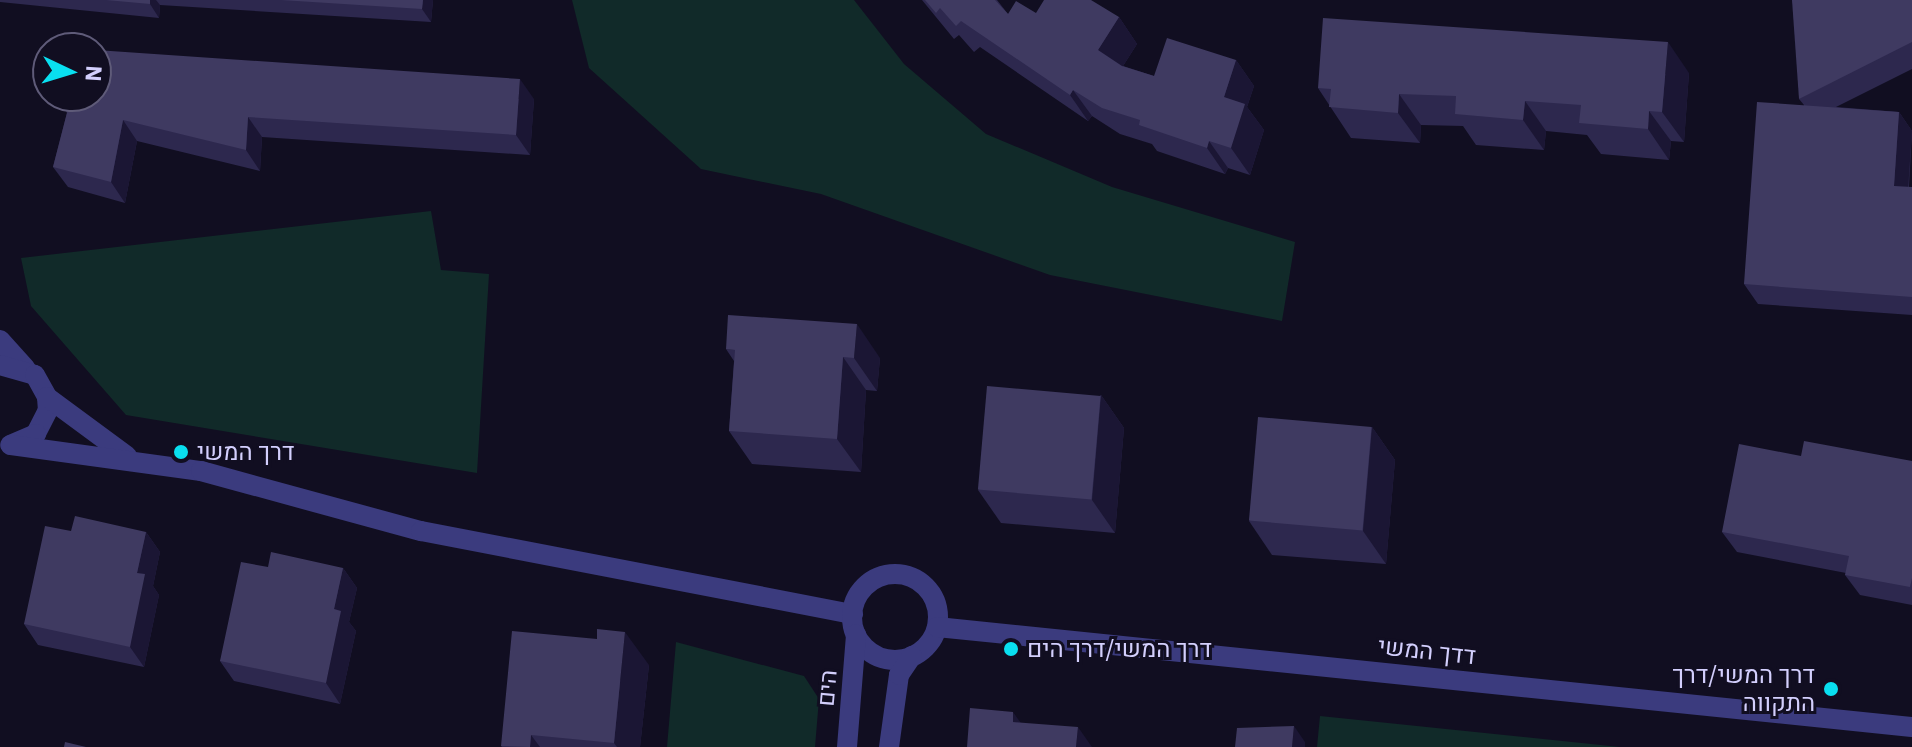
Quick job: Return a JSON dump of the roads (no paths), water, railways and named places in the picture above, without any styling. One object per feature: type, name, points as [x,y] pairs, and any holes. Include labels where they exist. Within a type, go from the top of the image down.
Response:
[{"type":"street","points":[[0,340],[43,385],[48,410],[36,434],[6,444]]},
{"type":"street","points":[[0,365],[25,368]]},
{"type":"street","points":[[47,397],[101,441],[137,461]]},
{"type":"street","points":[[6,444],[201,471],[421,531],[854,624],[879,657],[912,656]]},
{"type":"street","points":[[854,624],[859,594],[872,580],[906,575],[932,594],[937,627],[928,645],[912,656],[899,675],[889,747]]},
{"type":"street","name":"הים","points":[[847,747],[854,624]]},
{"type":"street","name":"דדך המשי","points":[[937,627],[1912,727]]},
{"type":"place","name":"דרך המשי","points":[[181,452]]},
{"type":"place","name":"דרך המשי/דרך הים","points":[[1011,649]]},
{"type":"place","name":"דרך המשי/דרך התקווה","points":[[1831,689]]}]
